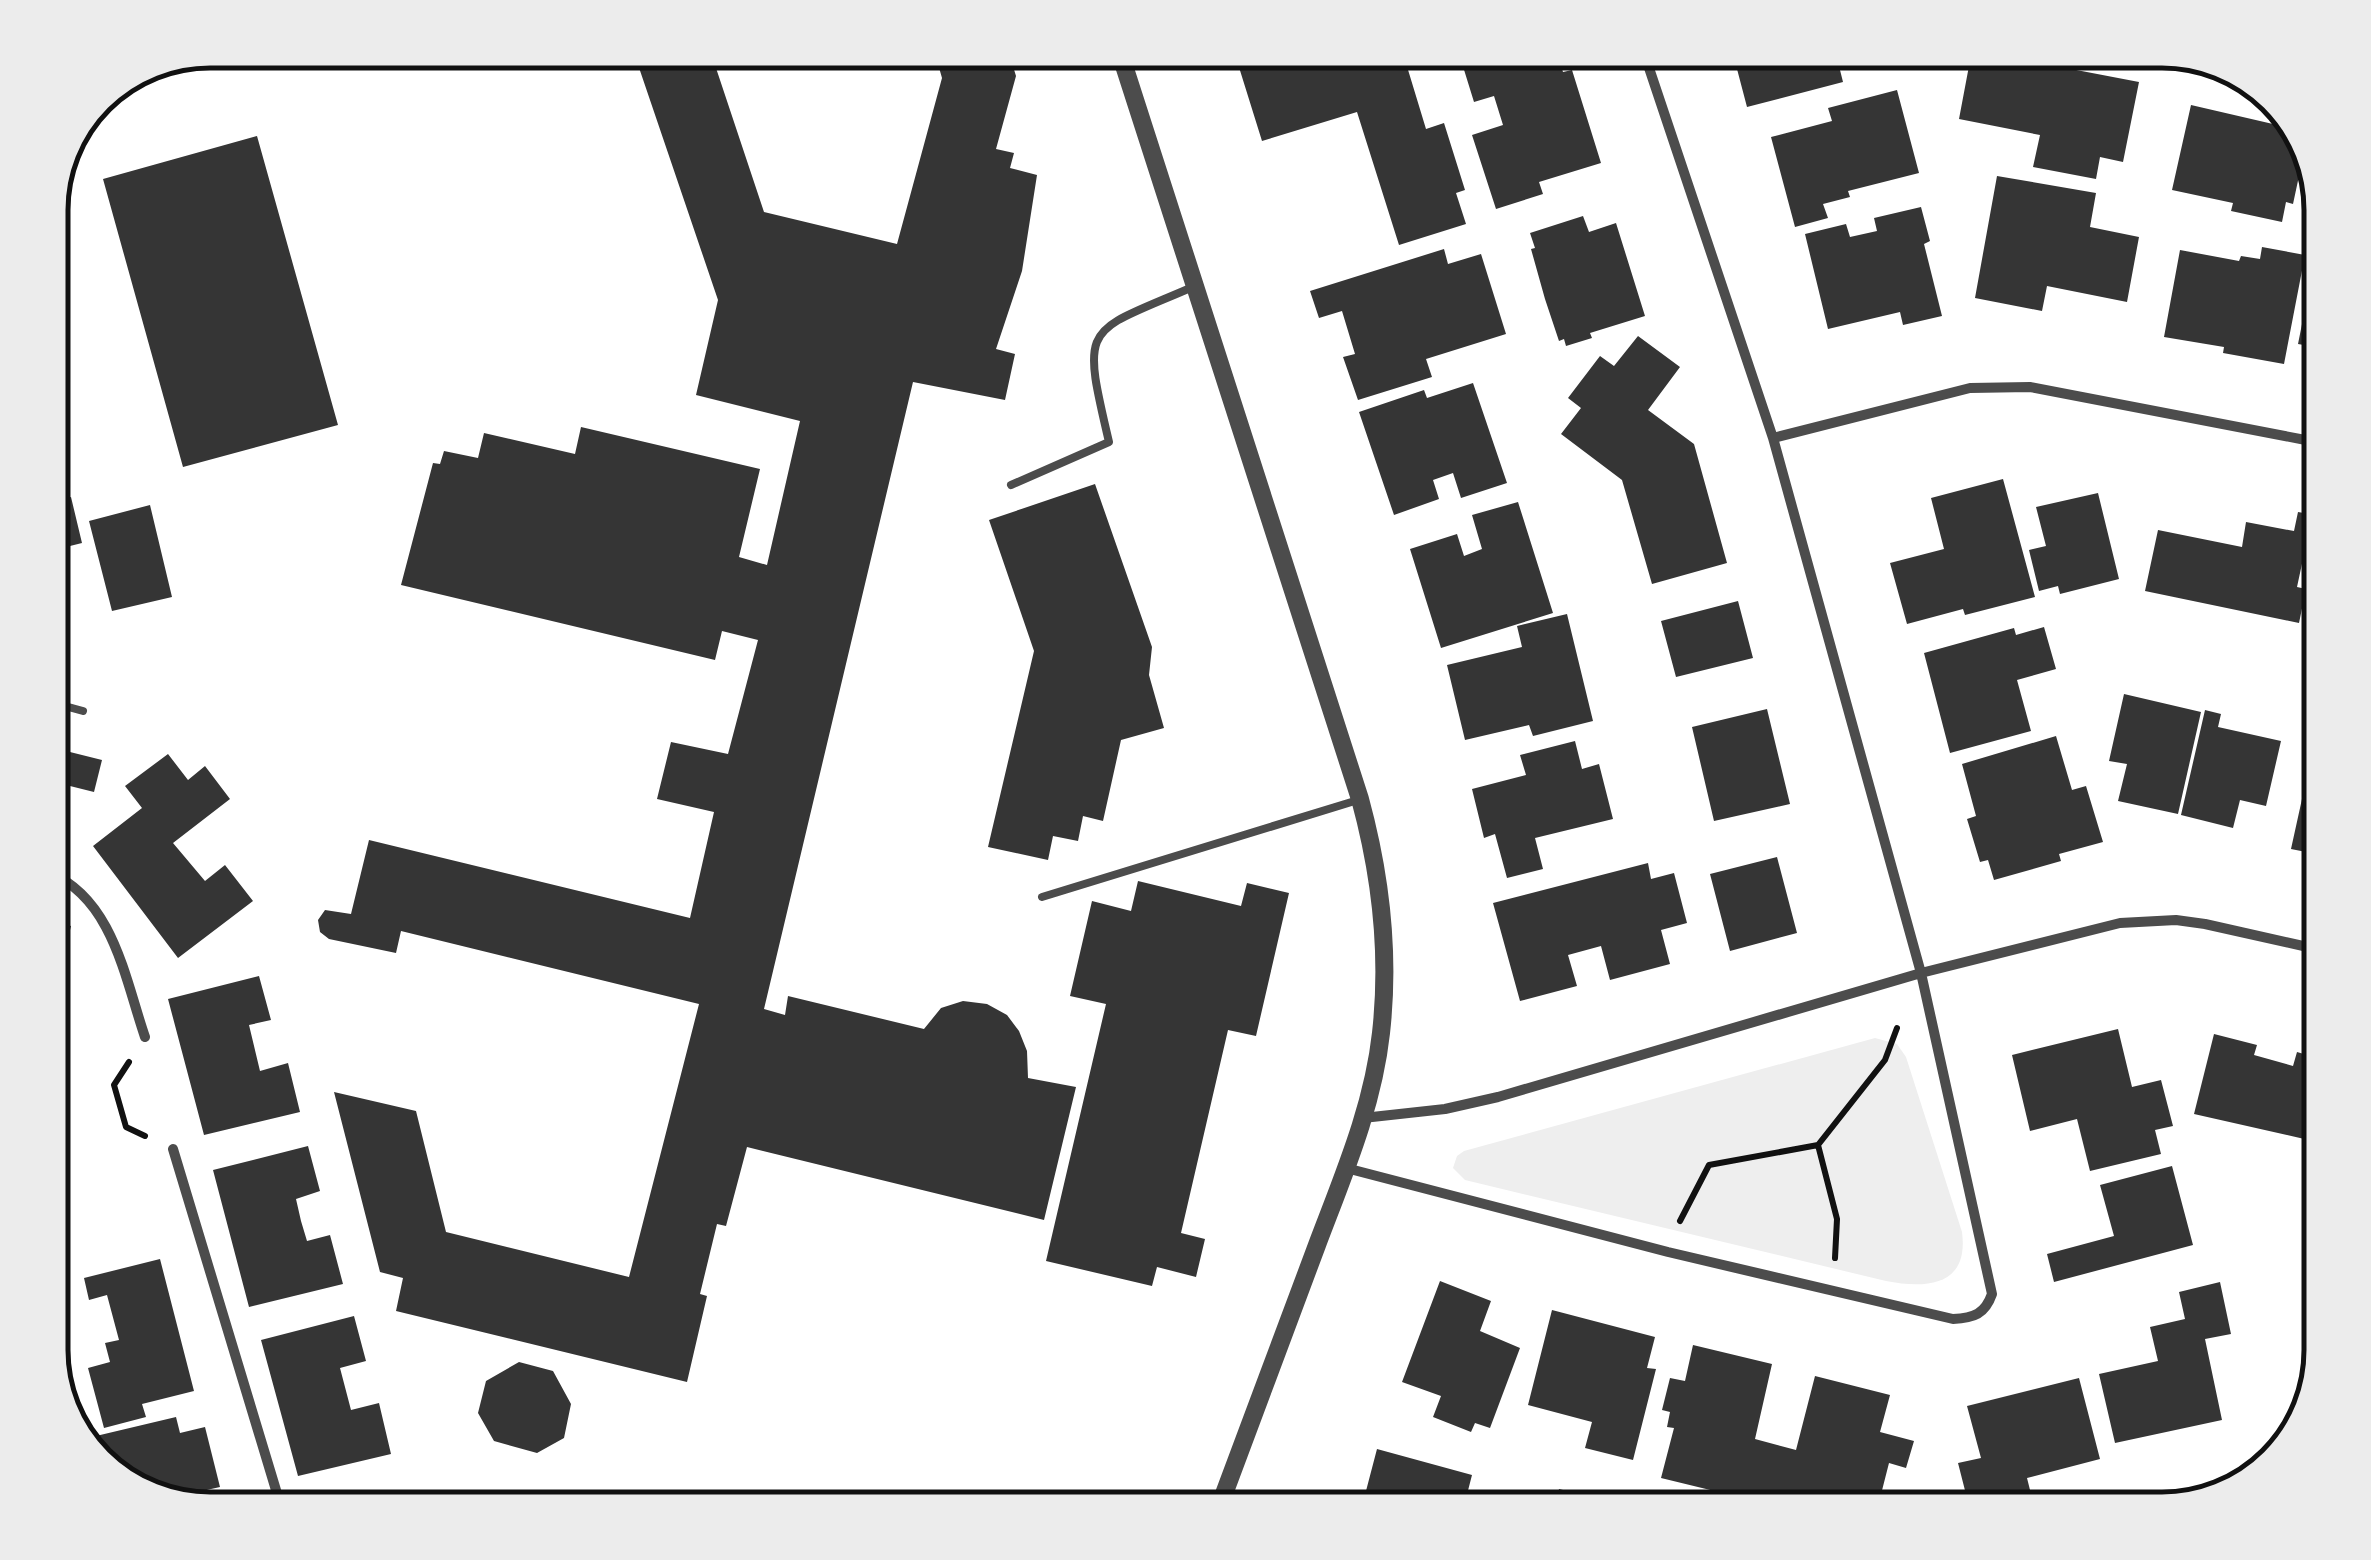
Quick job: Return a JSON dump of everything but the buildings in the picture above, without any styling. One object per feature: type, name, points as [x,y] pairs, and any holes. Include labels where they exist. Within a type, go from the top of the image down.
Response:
[{"type":"street","points":[[1124,68],[1360,799],[1379,881],[1385,955],[1381,1036],[1364,1118],[1225,1492]]},
{"type":"street","points":[[1346,1168],[1668,1252],[1953,1319],[1970,1318],[1986,1309],[1992,1294],[1921,973],[1772,438],[1649,68]]},
{"type":"street","points":[[1772,438],[1970,388],[2030,387],[2304,440]]},
{"type":"street","points":[[68,881],[106,922],[145,1037]]},
{"type":"street","points":[[1364,1118],[1445,1109],[1498,1098],[1921,973],[2084,930],[2150,920],[2205,924],[2304,946]]},
{"type":"street","points":[[173,1149],[277,1492]]},
{"type":"lane","points":[[1012,485],[1109,442],[1092,370],[1092,352],[1098,335],[1116,320],[1195,286]]},
{"type":"lane","points":[[68,707],[82,711]]},
{"type":"lane","points":[[1042,898],[1360,799]]},
{"type":"path","points":[[1668,1252],[1709,1165],[1818,1145],[1885,1060],[1898,1027]]},
{"type":"path","points":[[145,1037],[114,1085],[126,1127],[173,1149]]},
{"type":"path","points":[[1818,1145],[1837,1219],[1832,1292]]},
{"type":"shaded area","points":[[1875,1038],[1897,1044],[1906,1057],[1962,1232],[1959,1264],[1942,1280],[1916,1284],[1886,1281],[1465,1180],[1453,1168],[1457,1156],[1464,1151]]}]
